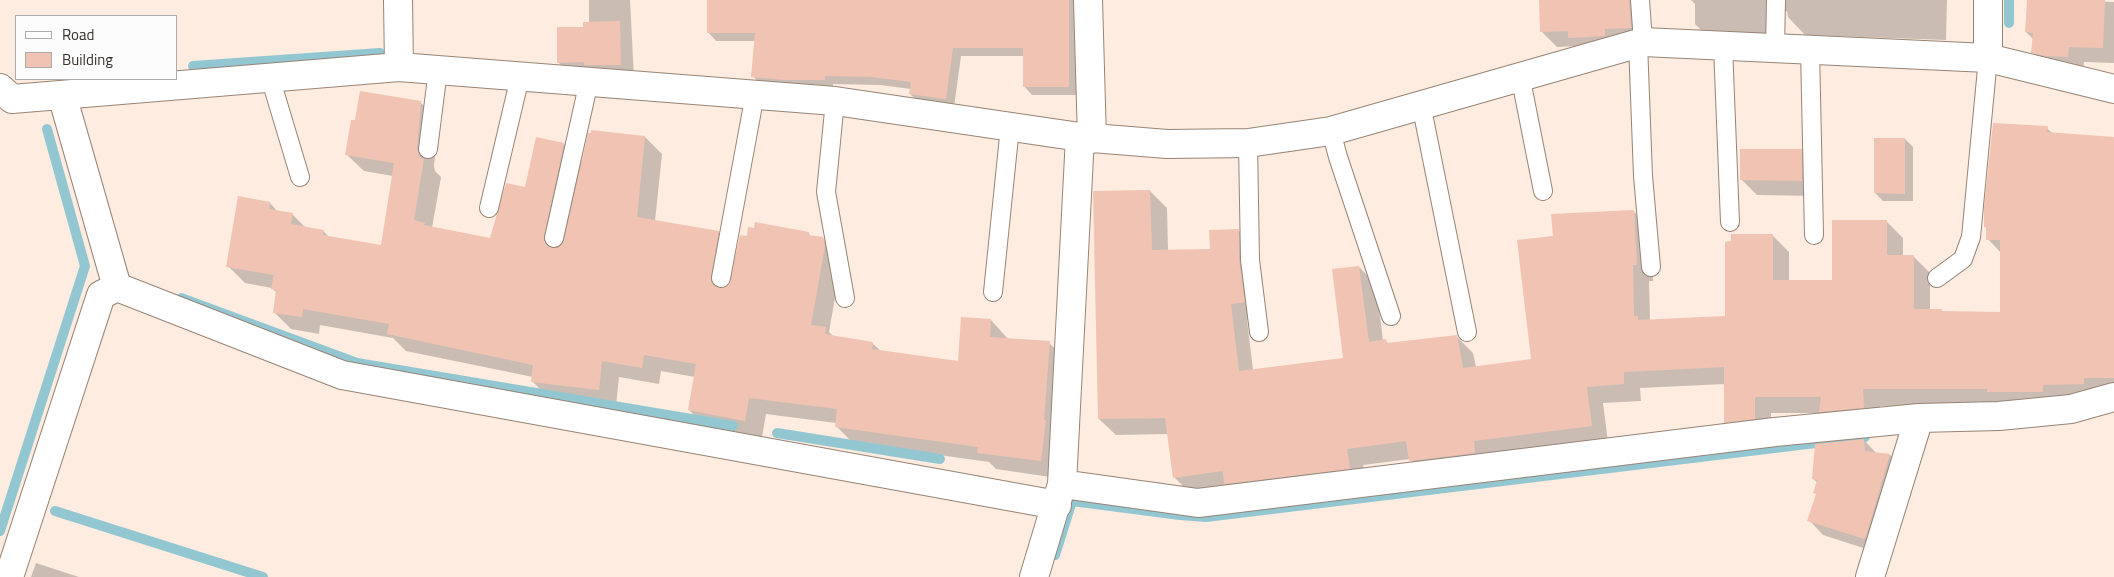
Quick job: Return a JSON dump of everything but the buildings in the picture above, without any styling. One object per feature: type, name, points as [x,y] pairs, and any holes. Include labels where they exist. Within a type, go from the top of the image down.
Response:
[{"type":"street","points":[[398,0],[399,67]]},
{"type":"street","points":[[1034,577],[1060,494],[1086,138],[1088,0]]},
{"type":"street","points":[[1988,0],[1988,58]]},
{"type":"street","points":[[0,88],[12,99],[399,67],[835,101],[1086,138],[1168,144],[1248,144],[1332,131],[1520,75],[1640,42],[1988,58],[2114,89]]},
{"type":"street","points":[[62,95],[117,287]]},
{"type":"street","points":[[9,577],[101,294],[117,287],[342,375],[1060,494],[1198,504],[1775,432],[1920,418],[1999,416],[2062,410],[2114,397]]},
{"type":"street","points":[[1870,577],[1920,418]]},
{"type":"lane","points":[[1640,0],[1643,176],[1651,267]]},
{"type":"lane","points":[[1775,48],[1776,0]]},
{"type":"lane","points":[[1723,46],[1730,222]]},
{"type":"lane","points":[[1810,50],[1814,235]]},
{"type":"lane","points":[[1937,278],[1963,259],[1971,237],[1988,58]]},
{"type":"lane","points":[[428,149],[438,70]]},
{"type":"lane","points":[[1520,75],[1543,191]]},
{"type":"lane","points":[[489,208],[520,76]]},
{"type":"lane","points":[[270,78],[300,177]]},
{"type":"lane","points":[[554,238],[589,82]]},
{"type":"lane","points":[[721,278],[755,94]]},
{"type":"lane","points":[[835,101],[826,192],[845,298]]},
{"type":"lane","points":[[1421,104],[1467,332]]},
{"type":"lane","points":[[993,292],[1010,127]]},
{"type":"lane","points":[[1332,131],[1338,157],[1391,316]]},
{"type":"lane","points":[[1248,144],[1250,260],[1259,332]]},
{"type":"waterway","points":[[2009,0],[2009,23]]},
{"type":"waterway","points":[[193,66],[380,53]]},
{"type":"waterway","points":[[0,531],[85,266],[47,129]]},
{"type":"waterway","points":[[181,298],[357,363],[733,426]]},
{"type":"waterway","points":[[777,433],[940,459]]},
{"type":"waterway","points":[[1055,555],[1072,501],[1206,517],[1865,437]]},
{"type":"waterway","points":[[55,511],[263,577]]}]
